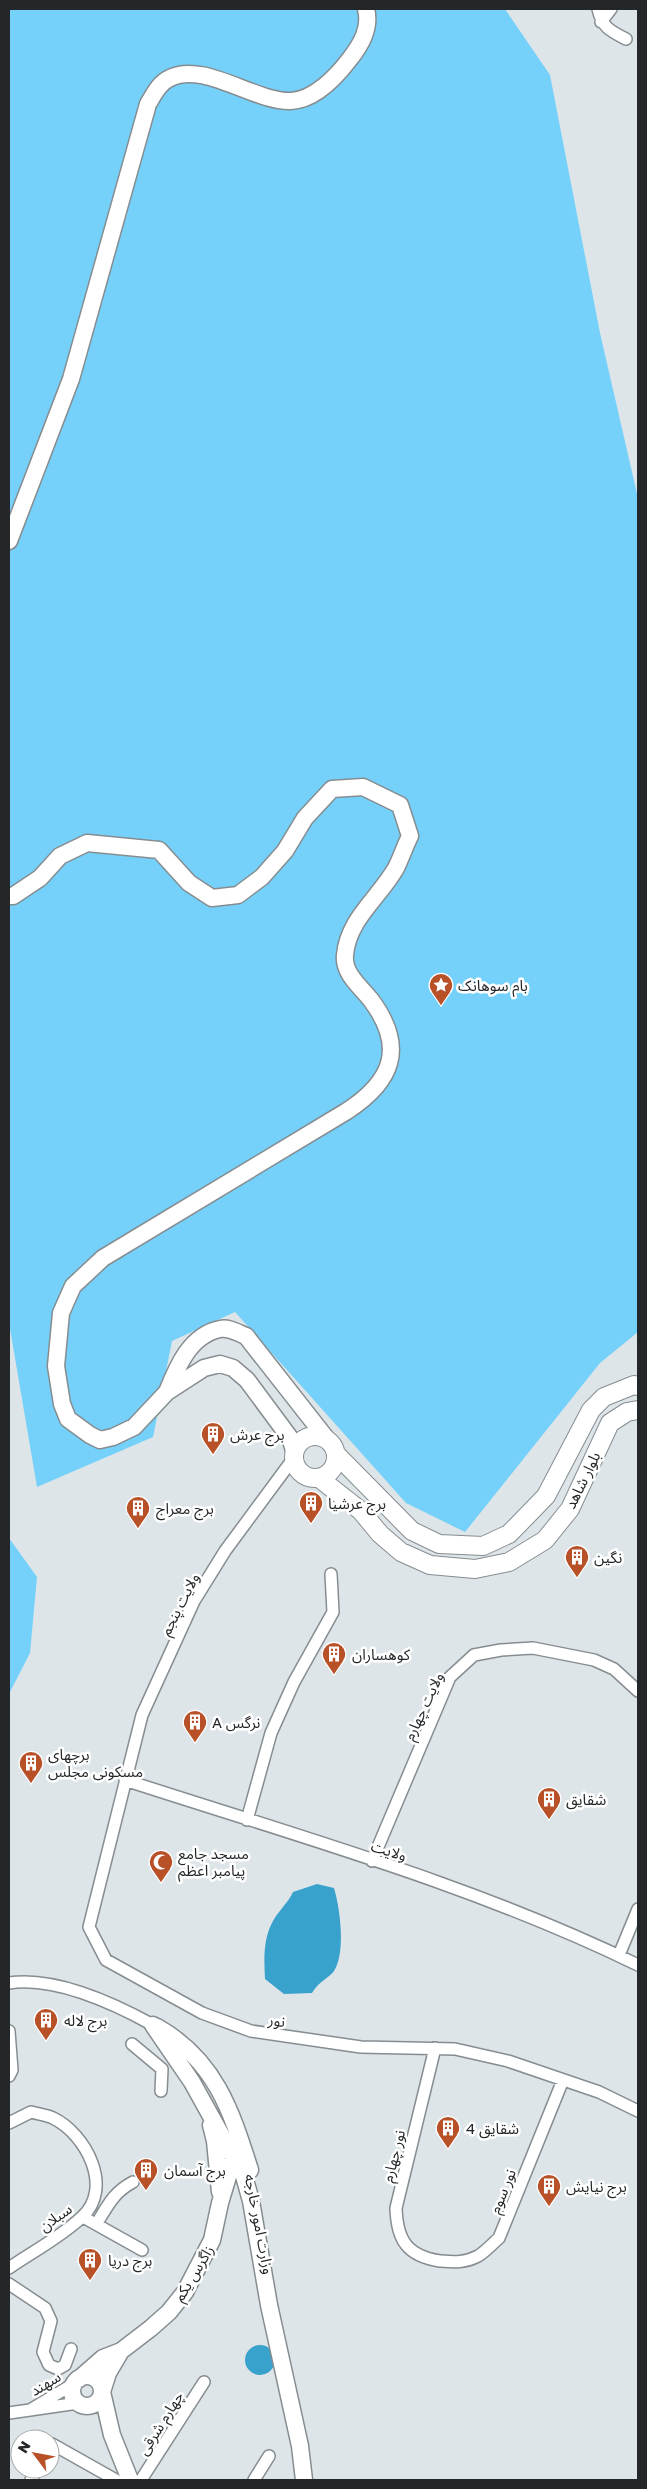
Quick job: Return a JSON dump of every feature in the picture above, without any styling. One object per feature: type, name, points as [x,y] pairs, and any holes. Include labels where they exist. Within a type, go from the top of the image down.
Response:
[{"type":"main road","points":[[9,541],[71,379],[148,104],[159,87],[170,78],[185,74],[197,74],[267,96],[291,101],[307,96],[326,84],[358,49],[369,21],[366,9]]},
{"type":"main road","points":[[9,896],[13,896],[40,878],[60,856],[87,843],[159,850],[189,883],[212,898],[238,895],[262,877],[285,851],[305,818],[332,789],[363,787],[400,805],[410,836],[396,868],[354,924],[345,956],[348,973],[372,1002],[390,1033],[390,1059],[383,1077],[368,1097],[103,1258],[73,1286],[60,1313],[56,1366],[62,1404],[68,1418],[80,1429],[100,1440],[123,1433],[134,1426],[167,1392],[211,1365],[220,1364],[233,1368],[247,1380],[290,1438],[300,1472],[312,1478],[319,1478],[325,1476],[334,1467],[336,1454],[334,1448],[246,1336],[233,1330],[221,1328],[204,1336],[193,1345],[184,1355],[167,1392]]},
{"type":"main road","name":"بلوار شاهد","points":[[336,1454],[412,1531],[439,1544],[483,1546],[509,1534],[546,1496],[591,1410],[604,1397],[634,1385],[638,1386]]},
{"type":"main road","name":"بلوار شاهد","points":[[319,1478],[361,1511],[380,1534],[401,1552],[430,1565],[475,1569],[509,1562],[546,1540],[570,1509],[610,1423],[627,1412],[638,1410]]},
{"type":"main road","points":[[294,1455],[302,1440],[307,1437],[313,1435],[326,1438]]},
{"type":"main road","name":"وزارت امور خارجه","points":[[153,2025],[180,2040],[210,2074],[238,2133],[256,2191],[278,2338],[300,2446],[304,2480]]},
{"type":"main road","name":"وزارت امور خارجه","points":[[153,2025],[192,2082],[244,2176],[251,2201],[269,2305],[278,2338]]},
{"type":"main road","points":[[192,2082],[195,2072],[199,2069],[210,2074]]},
{"type":"main road","points":[[207,2111],[215,2141],[220,2203]]},
{"type":"main road","points":[[220,2203],[234,2157],[238,2133]]},
{"type":"main road","points":[[220,2203],[231,2189],[237,2188],[243,2190],[251,2201]]},
{"type":"main road","name":"زاگرس یکم","points":[[77,2381],[103,2358],[121,2350],[163,2317],[185,2292],[212,2240],[220,2203]]},
{"type":"main road","name":"زاگرس یکم","points":[[102,2392],[108,2373],[121,2350]]},
{"type":"main road","points":[[112,2435],[80,2404],[73,2393],[77,2381],[84,2377],[95,2378],[102,2387],[112,2435],[130,2480]]},
{"type":"main road","points":[[80,2404],[93,2405],[101,2397],[102,2392]]},
{"type":"street","points":[[598,9],[601,22],[609,31],[626,39]]},
{"type":"street","points":[[601,22],[611,9]]},
{"type":"street","name":"ولایت پنجم","points":[[125,1780],[142,1715],[194,1601],[224,1551],[294,1455]]},
{"type":"street","points":[[247,1820],[272,1733],[294,1682],[333,1612],[331,1574]]},
{"type":"street","name":"ولایت چهارم","points":[[372,1861],[450,1677],[474,1655],[501,1650],[533,1648],[594,1660],[614,1669],[638,1690]]},
{"type":"street","name":"ولایت","points":[[125,1780],[421,1876],[547,1922],[638,1965]]},
{"type":"street","name":"نور","points":[[125,1780],[90,1927],[106,1960],[202,2013],[251,2031],[361,2048],[455,2049],[508,2061],[599,2092],[638,2111]]},
{"type":"street","points":[[619,1955],[638,1909]]},
{"type":"street","name":"وزارت امور خارجه","points":[[9,1983],[24,1981],[43,1982],[112,2003],[153,2025]]},
{"type":"street","points":[[9,2031],[12,2070],[9,2076]]},
{"type":"street","points":[[132,2044],[162,2069],[161,2091]]},
{"type":"street","name":"نور چهارم","points":[[427,2259],[410,2250],[397,2229],[396,2208],[435,2048]]},
{"type":"street","name":"نور سوم","points":[[427,2259],[457,2263],[479,2256],[499,2238],[563,2080]]},
{"type":"street","name":"سبلان","points":[[9,2123],[31,2112],[54,2118],[81,2141],[94,2166],[97,2193],[83,2216],[9,2268]]},
{"type":"street","points":[[96,2223],[114,2195],[133,2182]]},
{"type":"street","points":[[83,2216],[142,2250]]},
{"type":"street","points":[[9,2284],[45,2308],[50,2321],[43,2352],[49,2365],[58,2369],[65,2365],[71,2349]]},
{"type":"street","name":"سهند","points":[[30,2410],[77,2381]]},
{"type":"street","name":"چهارم شرقی","points":[[142,2480],[204,2382]]},
{"type":"street","name":"سهند","points":[[9,2413],[80,2404]]},
{"type":"street","points":[[60,2451],[116,2480]]},
{"type":"street","points":[[254,2480],[269,2456]]},
{"type":"shaded area","points":[[9,9],[505,9],[550,75],[600,333],[638,498],[638,1332],[600,1363],[465,1532],[406,1503],[235,1312],[172,1341],[153,1437],[37,1487],[9,1323]]},
{"type":"shaded area","points":[[9,1538],[37,1577],[30,1653],[9,1694]]},
{"type":"shaded area","points":[[317,1884],[334,1888],[341,1930],[338,1963],[334,1971],[312,1993],[284,1994],[265,1979],[264,1957],[267,1935],[273,1921],[293,1892]]},
{"type":"shaded area","points":[[260,2345],[266,2346],[274,2354],[274,2366],[266,2374],[260,2375],[254,2374],[246,2366],[245,2360],[246,2354],[254,2346]]},
{"type":"place","name":"بام سوهانک","points":[[441,1006]]},
{"type":"place","name":"برج عرش","points":[[213,1455]]},
{"type":"place","name":"برج عرشیا","points":[[311,1524]]},
{"type":"place","name":"برج معراج","points":[[138,1529]]},
{"type":"place","name":"نگین","points":[[577,1578]]},
{"type":"place","name":"کوهساران","points":[[334,1675]]},
{"type":"place","name":"A نرگس","points":[[195,1743]]},
{"type":"place","name":"برچهای مسکونی مجلس","points":[[31,1784]]},
{"type":"place","name":"شقایق","points":[[549,1820]]},
{"type":"place","name":"مسجد جامع پیامبر اعظم","points":[[161,1883]]},
{"type":"place","name":"برج لاله","points":[[46,2041]]},
{"type":"place","name":"شقایق 4","points":[[448,2149]]},
{"type":"place","name":"برج آسمان","points":[[146,2191]]},
{"type":"place","name":"برج نیایش","points":[[549,2207]]},
{"type":"place","name":"برج دریا","points":[[90,2281]]}]
